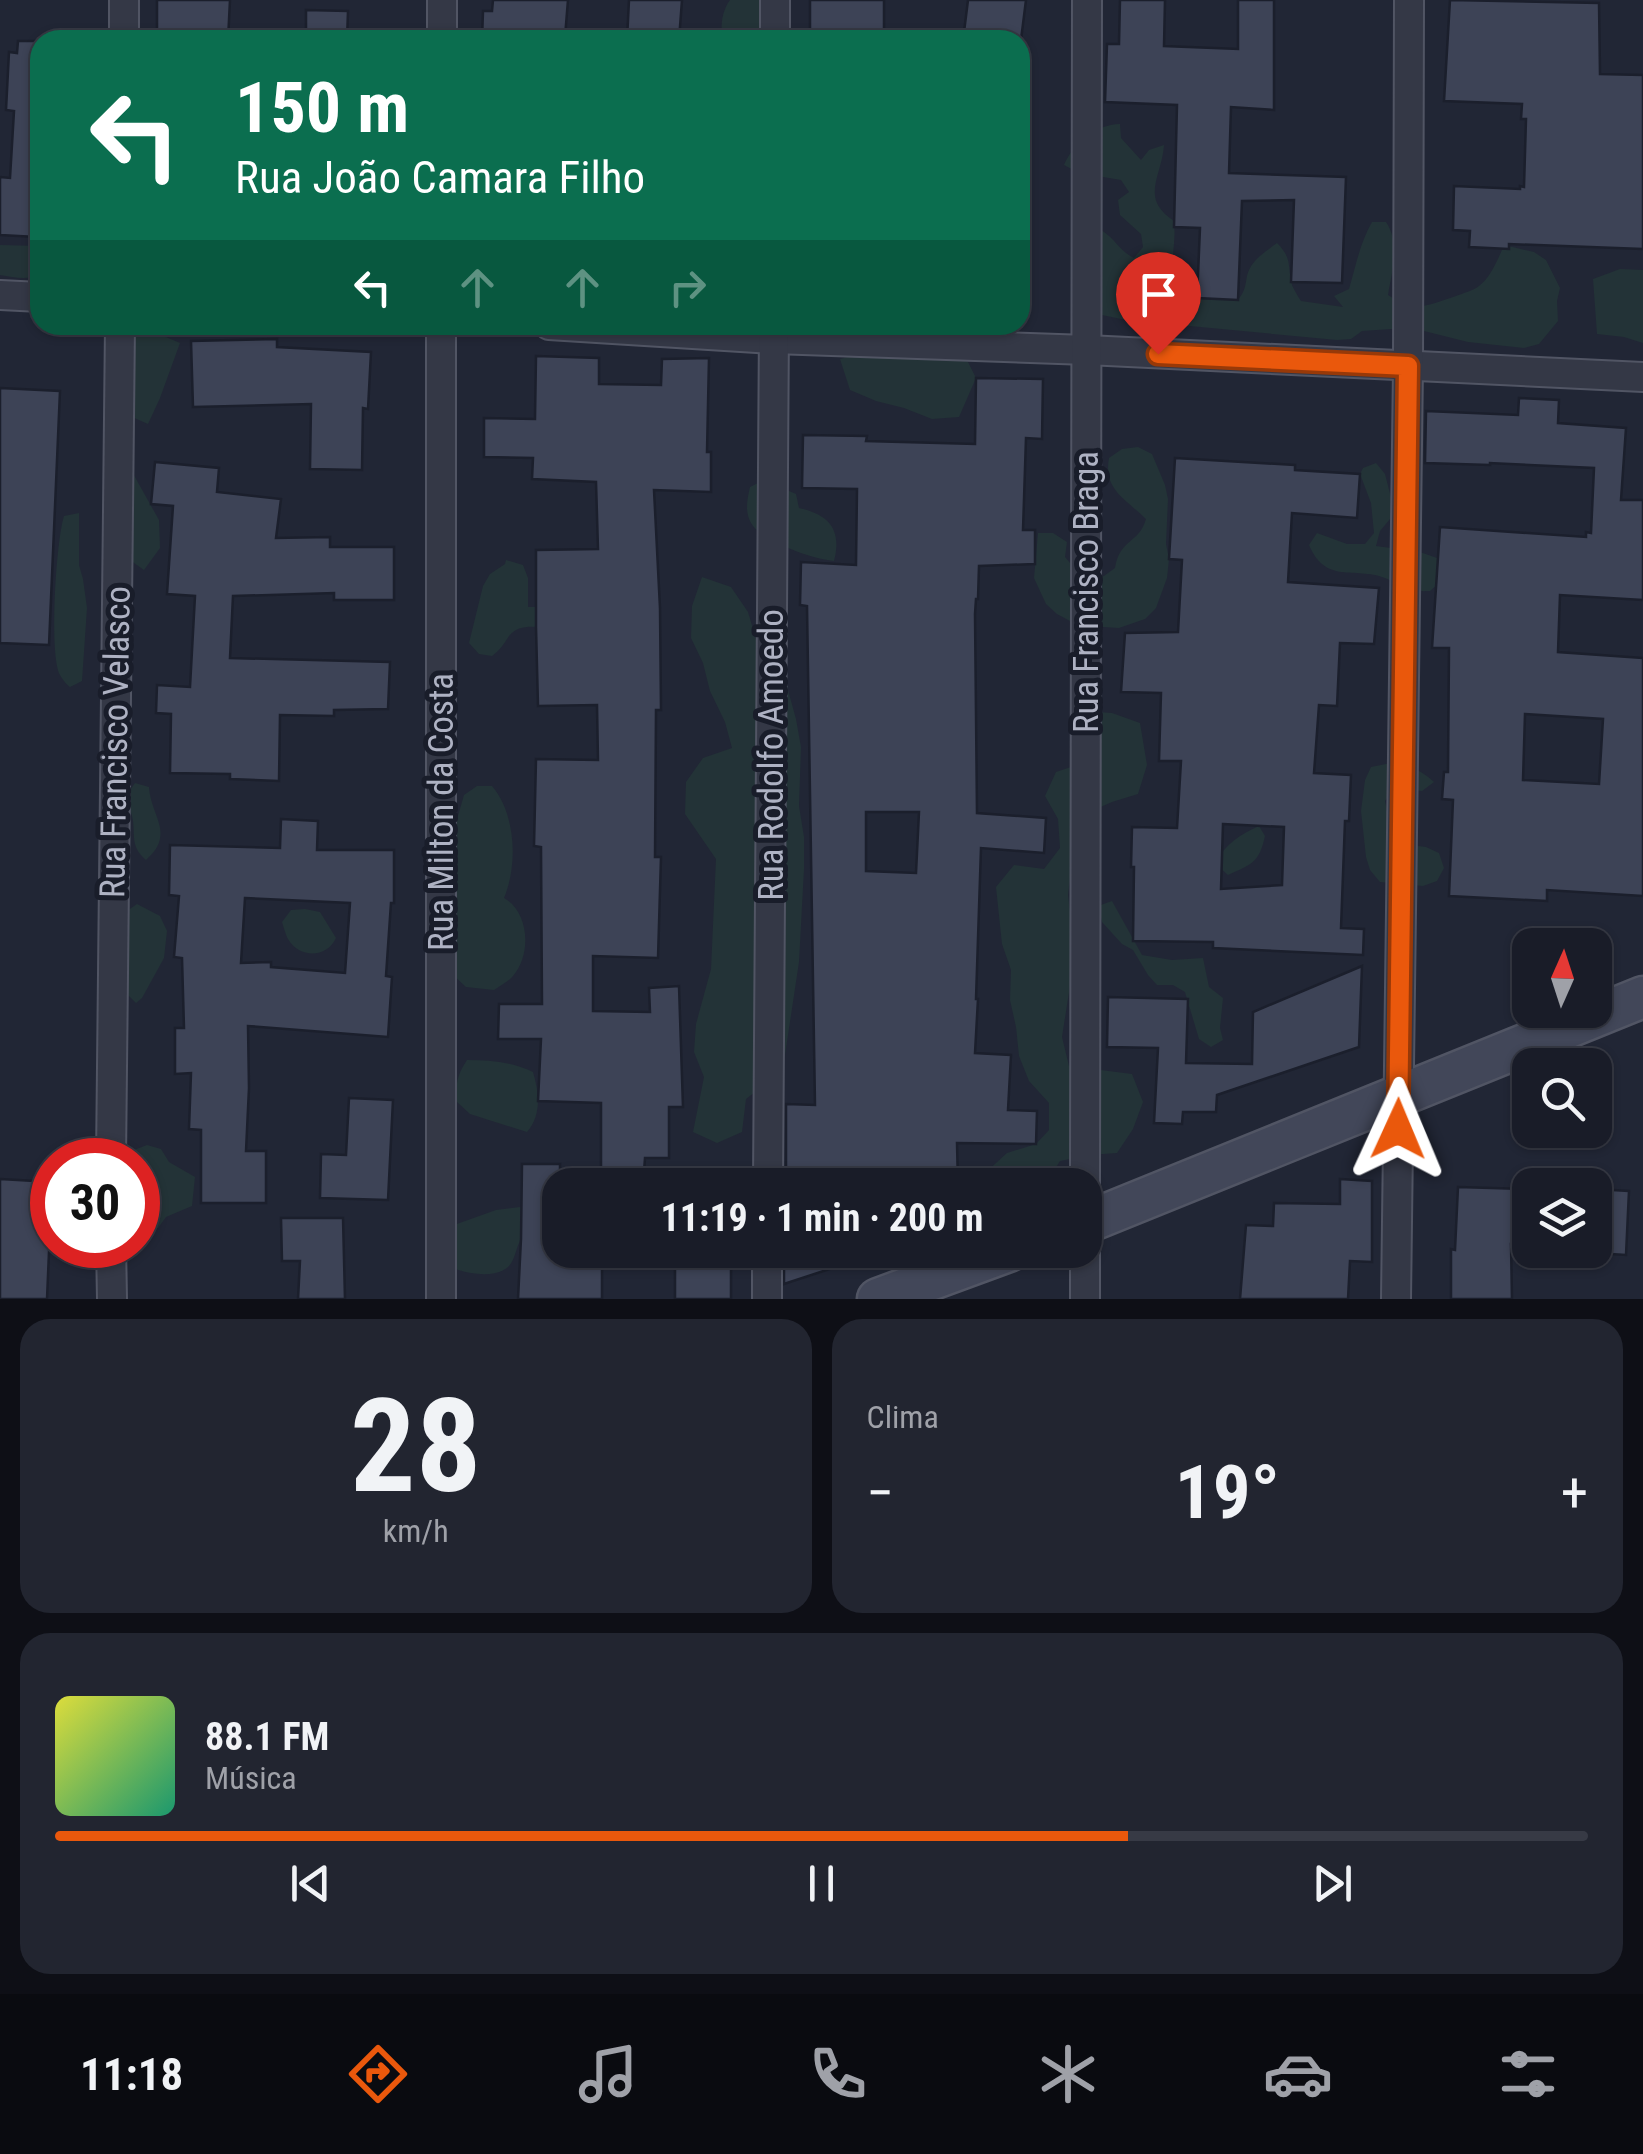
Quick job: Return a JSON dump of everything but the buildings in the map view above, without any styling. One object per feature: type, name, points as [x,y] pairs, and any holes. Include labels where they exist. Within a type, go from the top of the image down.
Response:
[{"type":"street","points":[[124,0],[124,30]]},
{"type":"street","points":[[442,0],[442,30]]},
{"type":"street","points":[[775,0],[775,30]]},
{"type":"street","name":"Rua Francisco Braga","points":[[1085,1168],[1087,0]]},
{"type":"street","points":[[1396,1299],[1409,0]]},
{"type":"street","points":[[0,295],[30,296]]},
{"type":"street","name":"Rua Francisco Velasco","points":[[111,1138],[120,335]]},
{"type":"street","name":"Rua Milton da Costa","points":[[440,1299],[441,335]]},
{"type":"street","name":"Rua Rodolfo Amoedo","points":[[768,1168],[774,335]]},
{"type":"street","points":[[826,335],[1643,377]]},
{"type":"street","points":[[1102,1216],[1643,996]]},
{"type":"street","points":[[112,1268],[112,1299]]},
{"type":"street","points":[[767,1268],[767,1299]]},
{"type":"street","points":[[878,1299],[962,1268]]},
{"type":"street","points":[[1085,1268],[1085,1299]]},
{"type":"shaded area","points":[[730,0],[788,0],[766,30],[722,30]]},
{"type":"shaded area","points":[[1120,124],[1121,138],[1141,160],[1149,150],[1164,145],[1155,195],[1157,204],[1174,221],[1173,264],[1181,292],[1197,298],[1238,300],[1252,265],[1277,243],[1287,258],[1292,285],[1301,301],[1343,307],[1334,296],[1349,289],[1372,222],[1386,222],[1394,249],[1388,295],[1398,301],[1422,306],[1474,289],[1491,273],[1504,245],[1534,252],[1546,260],[1560,288],[1558,321],[1539,344],[1524,348],[1468,342],[1420,330],[1362,331],[1351,339],[1337,340],[1097,314],[1089,257],[1101,230],[1134,258],[1143,247],[1141,234],[1120,215],[1118,200],[1129,192],[1121,180],[1079,173],[1064,165],[1086,136]]},
{"type":"shaded area","points":[[0,245],[30,246],[30,277],[0,275]]},
{"type":"shaded area","points":[[1620,269],[1643,270],[1643,343],[1597,334],[1593,279]]},
{"type":"shaded area","points":[[132,335],[161,335],[180,343],[148,424],[123,413]]},
{"type":"shaded area","points":[[870,351],[936,353],[968,362],[976,378],[959,417],[932,419],[850,390],[840,359]]},
{"type":"shaded area","points":[[1138,447],[1152,454],[1168,499],[1167,578],[1156,608],[1145,619],[1119,628],[1070,621],[1046,604],[1034,578],[1038,533],[1053,533],[1067,542],[1065,557],[1089,580],[1115,568],[1121,551],[1139,533],[1146,519],[1113,486],[1109,458],[1122,449]]},
{"type":"shaded area","points":[[1376,463],[1385,474],[1393,505],[1376,546],[1420,552],[1451,563],[1430,591],[1410,590],[1374,575],[1332,570],[1309,545],[1317,533],[1347,544],[1365,544],[1374,533],[1371,503],[1360,474],[1363,468]]},
{"type":"shaded area","points":[[131,470],[159,520],[160,548],[144,570],[120,553]]},
{"type":"shaded area","points":[[764,480],[796,494],[799,508],[826,520],[835,532],[834,561],[790,549],[753,526],[747,512],[750,487]]},
{"type":"shaded area","points":[[79,513],[79,565],[87,608],[82,681],[70,687],[61,677],[57,663],[55,597],[64,516]]},
{"type":"shaded area","points":[[506,560],[523,565],[528,578],[528,607],[542,607],[550,628],[518,629],[492,656],[479,654],[469,643],[483,586]]},
{"type":"shaded area","points":[[702,577],[731,587],[748,612],[756,639],[768,636],[785,659],[801,747],[799,806],[804,837],[799,962],[785,1055],[769,1081],[746,1099],[742,1132],[717,1143],[693,1132],[704,1077],[694,1052],[696,1024],[711,969],[716,859],[685,814],[686,782],[703,758],[732,748],[691,638],[692,606]]},
{"type":"shaded area","points":[[1082,711],[1112,713],[1140,723],[1147,765],[1138,794],[1087,813],[1075,837],[1068,895],[1075,954],[1062,1037],[1069,1066],[1132,1074],[1143,1102],[1133,1129],[1117,1153],[1060,1161],[1056,1168],[991,1168],[1007,1153],[1036,1144],[1049,1130],[1049,1103],[1029,1081],[1019,1056],[1010,1000],[1011,970],[1002,944],[996,887],[1014,865],[1044,869],[1060,848],[1058,819],[1045,796],[1056,772],[1083,763],[1070,738]]},
{"type":"shaded area","points":[[1386,764],[1412,768],[1434,782],[1422,791],[1394,788],[1385,801],[1394,843],[1426,847],[1439,853],[1444,868],[1437,881],[1423,886],[1380,882],[1370,870],[1361,811],[1365,780],[1371,767]]},
{"type":"shaded area","points":[[135,783],[149,787],[160,825],[159,842],[146,860],[136,846],[126,796]]},
{"type":"shaded area","points":[[477,786],[492,786],[506,811],[513,855],[504,898],[519,913],[525,934],[519,967],[494,990],[466,987],[453,975],[455,826],[464,795]]},
{"type":"shaded area","points":[[1259,826],[1265,836],[1257,857],[1228,875],[1215,863],[1234,841]]},
{"type":"shaded area","points":[[1112,901],[1142,955],[1172,960],[1203,958],[1209,987],[1223,998],[1223,1040],[1211,1047],[1199,1039],[1185,992],[1173,985],[1157,985],[1133,950],[1102,922],[1098,906]]},
{"type":"shaded area","points":[[137,904],[160,916],[167,931],[164,958],[136,1003],[126,993],[124,913]]},
{"type":"shaded area","points":[[291,910],[320,912],[336,938],[332,945],[313,954],[293,946],[282,922]]},
{"type":"shaded area","points":[[467,1060],[501,1062],[533,1072],[538,1103],[527,1132],[470,1114],[457,1102],[458,1080]]},
{"type":"shaded area","points":[[160,1149],[169,1162],[195,1177],[192,1206],[166,1217],[160,1225]]},
{"type":"shaded area","points":[[520,1207],[534,1214],[509,1266],[490,1274],[453,1268],[454,1225],[496,1210]]},
{"type":"route","points":[[1158,354],[1408,366],[1398,1129]]}]
